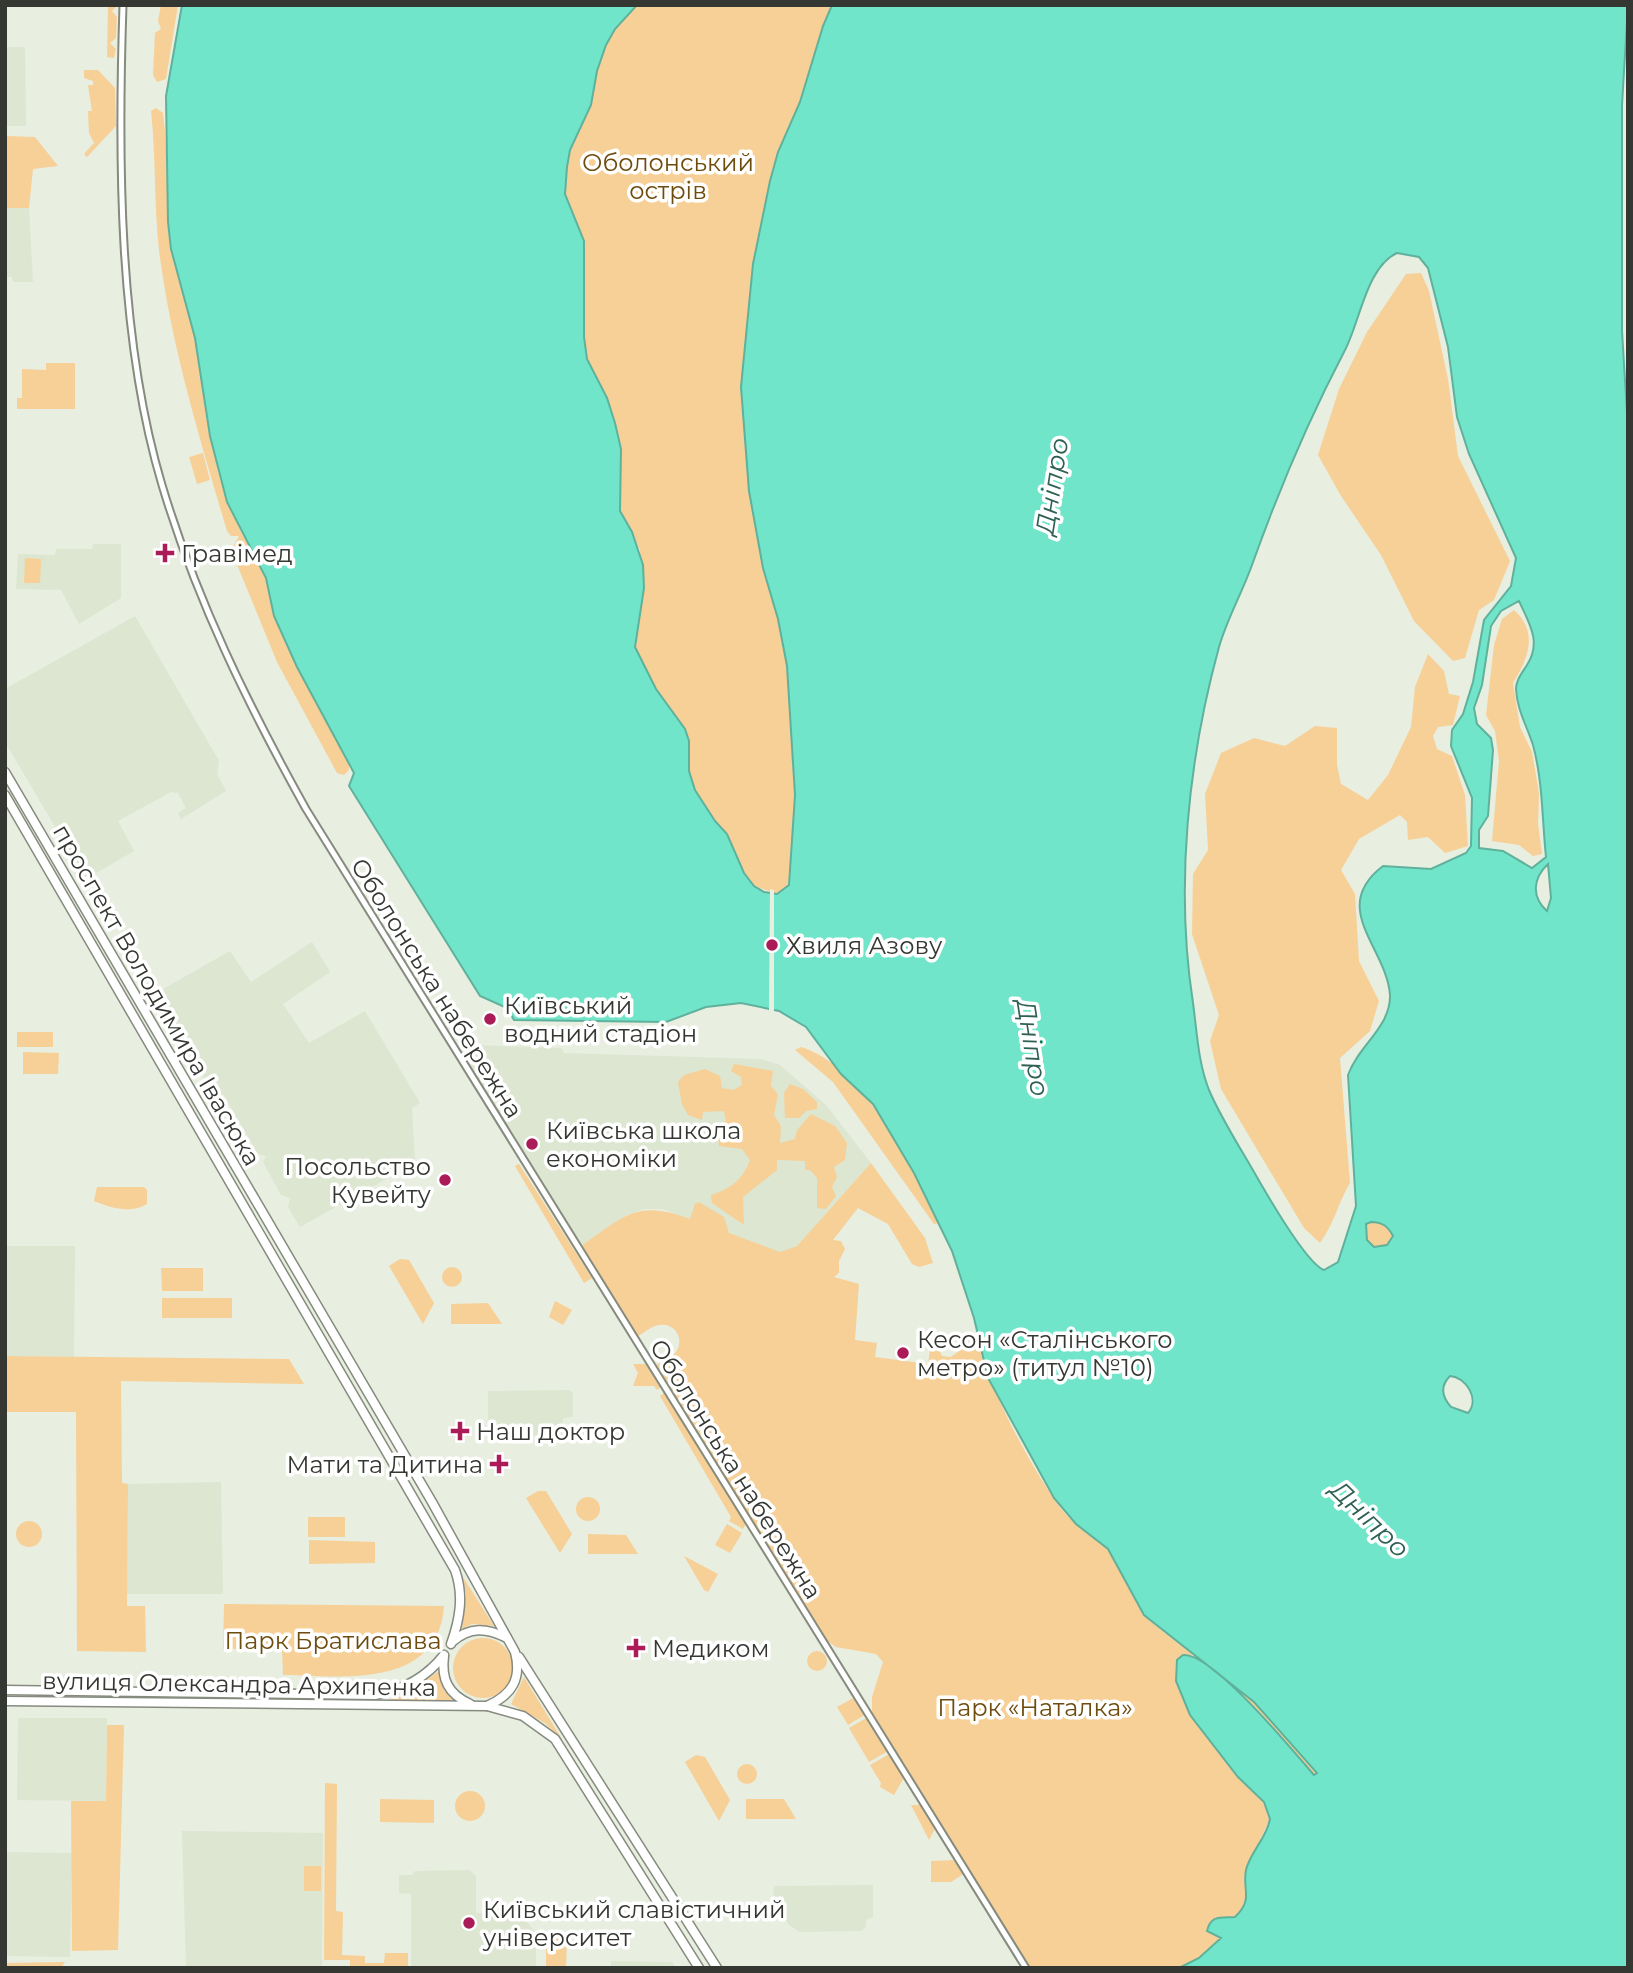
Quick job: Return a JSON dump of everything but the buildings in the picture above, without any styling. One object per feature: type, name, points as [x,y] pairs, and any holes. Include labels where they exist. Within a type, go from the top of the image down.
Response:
[{"type":"main road","name":"проспект Володимира Івасюка","points":[[5,772],[432,1502],[507,1638]]},
{"type":"main road","name":"проспект Володимира Івасюка","points":[[5,795],[455,1570],[460,1583],[460,1613],[450,1644]]},
{"type":"main road","points":[[280,1269],[291,1263]]},
{"type":"main road","points":[[699,1968],[555,1739],[523,1716],[487,1706],[473,1706],[459,1699],[444,1681],[444,1655],[450,1644],[460,1635],[483,1629],[507,1638],[717,1968]]},
{"type":"main road","points":[[487,1706],[507,1695],[514,1686],[518,1675],[515,1652]]},
{"type":"main road","name":"вулиця Олександра Архипенка","points":[[5,1690],[375,1695],[408,1686],[433,1670],[444,1655]]},
{"type":"main road","name":"вулиця Олександра Архипенка","points":[[5,1701],[473,1706]]},
{"type":"street","name":"Оболонська набережна","points":[[123,5],[121,90],[124,240],[130,312],[143,398],[161,483],[201,595],[238,682],[306,809],[1027,1968]]},
{"type":"shaded area","points":[[5,47],[25,47],[26,126],[5,126]]},
{"type":"shaded area","points":[[5,208],[29,208],[33,282],[13,282],[12,277],[5,277]]},
{"type":"shaded area","points":[[93,544],[121,544],[121,598],[79,624],[61,590],[16,589],[18,554],[55,555],[56,549],[92,549]]},
{"type":"shaded area","points":[[135,616],[219,761],[217,774],[226,791],[181,819],[178,813],[186,808],[178,793],[171,792],[118,821],[134,851],[86,879],[5,742],[5,689]]},
{"type":"shaded area","points":[[312,942],[330,972],[283,1004],[309,1043],[365,1011],[420,1103],[412,1108],[415,1163],[300,1227],[288,1207],[290,1198],[281,1195],[263,1162],[266,1156],[258,1154],[223,1094],[216,1099],[156,993],[230,951],[251,982]]},
{"type":"shaded area","name":"Київська школа економіки","points":[[474,1045],[561,1048],[564,1053],[761,1059],[780,1065],[826,1105],[871,1163],[797,1246],[780,1252],[662,1209],[644,1209],[627,1215],[581,1246],[470,1070]]},
{"type":"shaded area","points":[[5,1246],[75,1246],[74,1357],[5,1356]]},
{"type":"shaded area","points":[[569,1390],[573,1393],[573,1417],[563,1418],[563,1436],[493,1435],[488,1426],[488,1391]]},
{"type":"shaded area","points":[[221,1482],[223,1594],[127,1594],[128,1484]]},
{"type":"shaded area","points":[[18,1718],[107,1718],[106,1801],[17,1800]]},
{"type":"shaded area","points":[[182,1831],[323,1833],[322,1968],[186,1968]]},
{"type":"shaded area","points":[[5,1852],[72,1853],[70,1957],[5,1956]]},
{"type":"shaded area","name":"Київський славістичний університет","points":[[469,1870],[476,1876],[476,1913],[519,1913],[536,1933],[536,1968],[411,1968],[411,1894],[399,1893],[399,1875],[412,1875],[415,1871]]},
{"type":"shaded area","points":[[873,1885],[873,1917],[866,1920],[862,1931],[800,1932],[789,1925],[773,1901],[774,1886]]},
{"type":"shaded area","points":[[611,1961],[672,1962],[676,1968],[611,1968]]},
{"type":"green space","points":[[108,5],[118,5],[112,11],[117,17],[116,38],[110,43],[116,49],[114,58],[107,57]]},
{"type":"green space","points":[[161,5],[178,5],[166,79],[157,82],[153,75],[155,33],[161,29],[158,21]]},
{"type":"green space","name":"Оболонський острів","points":[[637,5],[832,5],[770,181],[753,264],[741,387],[749,491],[763,568],[778,619],[787,666],[795,795],[789,885],[777,894],[754,886],[744,873],[727,834],[695,790],[689,771],[689,741],[685,729],[656,689],[635,647],[640,550],[620,511],[621,449],[615,423],[607,398],[587,359],[584,337],[584,241],[565,194],[567,167],[570,150],[591,105],[597,71],[606,45],[615,29]]},
{"type":"green space","points":[[84,70],[98,70],[115,88],[116,126],[87,157],[84,154],[94,143],[89,133],[88,111],[92,111],[88,85],[93,85],[93,81],[84,78]]},
{"type":"green space","points":[[156,108],[163,113],[165,131],[171,249],[195,338],[206,416],[220,479],[241,532],[266,578],[274,616],[286,645],[349,764],[349,770],[344,775],[337,773],[277,662],[231,550],[239,536],[231,536],[227,531],[187,392],[164,286],[157,233],[151,111]]},
{"type":"green space","points":[[5,136],[35,137],[58,166],[33,169],[29,208],[5,208]]},
{"type":"green space","points":[[1421,273],[1429,291],[1448,379],[1458,456],[1510,561],[1494,600],[1479,610],[1465,658],[1453,661],[1414,621],[1381,555],[1341,496],[1318,455],[1339,389],[1367,332],[1406,274]]},
{"type":"green space","points":[[46,363],[75,363],[75,409],[17,409],[17,398],[22,398],[22,369],[46,370]]},
{"type":"green space","points":[[203,453],[210,480],[197,484],[189,457]]},
{"type":"green space","points":[[25,558],[41,559],[40,583],[24,583]]},
{"type":"green space","points":[[1514,610],[1522,618],[1529,636],[1523,665],[1513,683],[1520,727],[1532,752],[1539,793],[1538,824],[1542,854],[1533,856],[1519,845],[1492,841],[1499,761],[1495,731],[1486,715],[1494,645],[1502,619]]},
{"type":"green space","points":[[1428,654],[1444,671],[1449,694],[1460,696],[1453,725],[1438,727],[1433,736],[1437,749],[1452,756],[1465,795],[1468,846],[1445,853],[1428,837],[1408,840],[1407,822],[1400,815],[1359,839],[1341,870],[1355,894],[1359,961],[1379,1001],[1370,1031],[1340,1058],[1350,1183],[1320,1243],[1304,1228],[1221,1089],[1210,1041],[1219,1015],[1192,934],[1193,874],[1208,850],[1205,794],[1221,753],[1254,738],[1285,746],[1315,726],[1337,728],[1337,765],[1341,784],[1368,800],[1388,775],[1411,727],[1415,687]]},
{"type":"green space","points":[[17,1032],[53,1032],[53,1047],[17,1047]]},
{"type":"green space","points":[[801,1047],[824,1058],[846,1075],[865,1096],[900,1147],[940,1223],[934,1224],[833,1082],[795,1050]]},
{"type":"green space","points":[[23,1052],[59,1053],[58,1074],[23,1074]]},
{"type":"green space","points":[[734,1064],[773,1071],[771,1086],[778,1094],[774,1115],[781,1126],[780,1143],[795,1139],[797,1130],[811,1114],[835,1126],[847,1143],[845,1160],[834,1167],[837,1177],[832,1187],[836,1196],[826,1209],[817,1208],[817,1178],[810,1170],[805,1170],[805,1161],[777,1160],[777,1170],[743,1197],[744,1225],[712,1203],[711,1195],[735,1183],[750,1160],[742,1149],[719,1146],[717,1127],[726,1121],[724,1111],[703,1112],[702,1120],[688,1115],[682,1104],[678,1082],[684,1075],[705,1069],[720,1076],[722,1088],[733,1090],[742,1085],[741,1077],[731,1071]]},
{"type":"green space","points":[[790,1084],[803,1089],[817,1102],[817,1109],[806,1111],[799,1118],[785,1118],[784,1093]]},
{"type":"green space","name":"Парк «Наталка»","points":[[871,1163],[925,1238],[933,1263],[919,1267],[912,1264],[888,1224],[858,1208],[833,1240],[841,1241],[845,1249],[839,1261],[839,1273],[834,1277],[859,1284],[855,1340],[877,1343],[875,1357],[928,1364],[930,1350],[937,1345],[942,1356],[951,1357],[979,1336],[990,1377],[1012,1427],[1039,1476],[1064,1512],[1103,1544],[1141,1608],[1156,1626],[1254,1702],[1287,1720],[1317,1773],[1314,1775],[1256,1712],[1210,1669],[1192,1655],[1177,1660],[1176,1681],[1190,1715],[1237,1777],[1264,1802],[1270,1819],[1246,1869],[1248,1893],[1239,1914],[1233,1918],[1215,1917],[1213,1934],[1221,1937],[1199,1958],[1179,1968],[1030,1968],[872,1717],[872,1697],[883,1662],[876,1654],[836,1647],[823,1638],[711,1460],[657,1365],[676,1352],[679,1347],[677,1332],[670,1326],[659,1325],[638,1336],[581,1246],[621,1219],[643,1211],[672,1213],[690,1219],[695,1204],[699,1202],[724,1217],[729,1233],[780,1252],[797,1246]]},
{"type":"green space","points":[[519,1164],[592,1278],[584,1283],[515,1166]]},
{"type":"green space","points":[[97,1187],[144,1187],[147,1190],[147,1204],[134,1209],[107,1206],[94,1201]]},
{"type":"green space","points":[[1371,1221],[1384,1225],[1393,1236],[1387,1245],[1374,1247],[1367,1240],[1366,1225]]},
{"type":"green space","points":[[400,1259],[409,1260],[434,1303],[423,1324],[389,1266]]},
{"type":"green space","points":[[448,1267],[456,1267],[462,1277],[456,1287],[448,1287],[442,1281],[442,1273]]},
{"type":"green space","points":[[161,1268],[203,1268],[203,1291],[162,1291]]},
{"type":"green space","points":[[162,1298],[232,1298],[232,1318],[162,1318]]},
{"type":"green space","points":[[555,1301],[572,1310],[563,1325],[549,1317]]},
{"type":"green space","points":[[488,1303],[502,1324],[451,1324],[451,1304]]},
{"type":"green space","points":[[5,1356],[289,1359],[304,1384],[121,1381],[122,1483],[128,1484],[127,1606],[145,1606],[146,1652],[77,1651],[76,1412],[5,1412]]},
{"type":"green space","points":[[633,1364],[647,1364],[661,1387],[657,1390],[654,1386],[633,1386],[638,1373]]},
{"type":"green space","points":[[665,1392],[746,1524],[743,1529],[729,1521],[731,1517],[660,1396]]},
{"type":"green space","points":[[538,1491],[546,1491],[572,1534],[560,1553],[526,1498]]},
{"type":"green space","points":[[588,1497],[599,1504],[600,1509],[593,1520],[588,1521],[577,1514],[576,1509],[583,1498]]},
{"type":"green space","points":[[308,1517],[345,1517],[345,1537],[308,1537]]},
{"type":"green space","points":[[29,1521],[38,1525],[42,1534],[38,1543],[29,1547],[20,1543],[16,1534],[20,1525]]},
{"type":"green space","points":[[727,1524],[742,1533],[730,1553],[715,1545]]},
{"type":"green space","points":[[588,1534],[626,1535],[638,1554],[588,1554]]},
{"type":"green space","points":[[309,1540],[375,1542],[375,1563],[309,1564]]},
{"type":"green space","points":[[684,1556],[718,1574],[708,1592],[704,1590]]},
{"type":"green space","points":[[463,1577],[494,1626],[472,1624],[462,1629],[466,1595]]},
{"type":"green space","name":"Парк Братислава","points":[[224,1604],[444,1606],[438,1633],[424,1652],[406,1665],[358,1676],[332,1676],[283,1675],[282,1650],[223,1649]]},
{"type":"green space","points":[[477,1638],[489,1638],[505,1646],[511,1656],[511,1680],[505,1690],[489,1698],[477,1698],[461,1690],[453,1674],[453,1662],[461,1646]]},
{"type":"green space","points":[[817,1651],[824,1654],[827,1661],[824,1668],[817,1671],[810,1668],[807,1661],[810,1654]]},
{"type":"green space","points":[[439,1671],[444,1690],[454,1702],[389,1700],[411,1691]]},
{"type":"green space","points":[[524,1677],[563,1741],[545,1723],[511,1704]]},
{"type":"green space","points":[[855,1697],[866,1714],[848,1725],[837,1707]]},
{"type":"green space","points":[[868,1717],[888,1751],[869,1762],[849,1728]]},
{"type":"green space","points":[[107,1725],[124,1725],[118,1950],[72,1951],[71,1801],[106,1801]]},
{"type":"green space","points":[[891,1753],[905,1776],[894,1795],[880,1787],[881,1783],[870,1765]]},
{"type":"green space","points":[[696,1755],[705,1757],[730,1800],[719,1821],[685,1762]]},
{"type":"green space","points":[[747,1764],[754,1767],[757,1774],[754,1781],[747,1784],[740,1781],[737,1774],[740,1767]]},
{"type":"green space","points":[[325,1783],[337,1784],[336,1911],[343,1912],[342,1955],[365,1956],[365,1963],[384,1963],[385,1953],[408,1953],[408,1968],[350,1968],[350,1960],[324,1960]]},
{"type":"green space","points":[[470,1791],[481,1795],[485,1806],[481,1817],[470,1821],[459,1817],[455,1806],[459,1795]]},
{"type":"green space","points":[[380,1799],[434,1800],[434,1823],[380,1822]]},
{"type":"green space","points":[[746,1799],[784,1799],[796,1819],[746,1819]]},
{"type":"green space","points":[[911,1805],[923,1805],[936,1827],[929,1840]]},
{"type":"green space","points":[[957,1860],[965,1873],[951,1882],[931,1882],[931,1861]]},
{"type":"green space","points":[[304,1866],[321,1866],[321,1891],[304,1891]]},
{"type":"green space","points":[[546,1935],[567,1936],[566,1968],[546,1968]]},
{"type":"green space","points":[[65,1962],[61,1968],[5,1968],[5,1963]]},
{"type":"water","name":"Дніпро","points":[[182,5],[637,5],[615,29],[606,45],[597,71],[591,105],[570,150],[567,167],[565,194],[584,241],[584,337],[587,359],[607,398],[615,423],[621,449],[620,511],[632,532],[643,565],[644,588],[635,647],[656,689],[685,729],[689,741],[689,771],[695,790],[727,834],[744,873],[754,886],[764,892],[777,894],[789,885],[795,795],[787,666],[778,619],[763,568],[749,491],[741,387],[753,264],[770,181],[832,5],[1628,5],[1622,105],[1622,331],[1628,429],[1628,1968],[1179,1968],[1199,1958],[1221,1938],[1207,1931],[1214,1919],[1235,1917],[1241,1911],[1246,1899],[1245,1877],[1248,1863],[1266,1832],[1270,1819],[1264,1802],[1238,1777],[1190,1715],[1176,1681],[1177,1660],[1183,1655],[1196,1658],[1210,1667],[1144,1615],[1108,1549],[1076,1524],[1054,1498],[988,1378],[974,1318],[952,1251],[914,1173],[873,1104],[841,1074],[806,1027],[779,1011],[741,1003],[706,1007],[666,1022],[514,1020],[507,1008],[480,996],[349,786],[354,773],[297,667],[274,616],[266,578],[227,502],[210,436],[195,338],[171,249],[168,222],[166,96]],"holes":[[[1397,253],[1419,257],[1428,268],[1448,347],[1457,417],[1469,454],[1516,558],[1511,586],[1484,620],[1473,682],[1463,714],[1452,730],[1451,746],[1472,798],[1471,846],[1466,853],[1431,869],[1383,866],[1367,882],[1360,897],[1360,913],[1365,929],[1387,978],[1389,1006],[1380,1027],[1348,1075],[1356,1206],[1338,1262],[1324,1270],[1307,1255],[1277,1210],[1225,1121],[1205,1079],[1198,1047],[1188,959],[1185,869],[1192,779],[1199,734],[1222,637],[1294,457],[1350,340],[1371,283],[1386,260]],[[1519,601],[1534,640],[1531,657],[1516,689],[1520,711],[1533,745],[1542,801],[1546,857],[1532,868],[1503,851],[1479,848],[1479,830],[1488,816],[1493,750],[1491,738],[1477,724],[1474,708],[1482,685],[1491,626],[1501,611]],[[1548,864],[1551,898],[1547,911],[1536,894],[1537,881]],[[1371,1222],[1384,1225],[1393,1236],[1387,1245],[1374,1247],[1367,1240],[1366,1224]],[[1450,1376],[1466,1384],[1472,1395],[1468,1413],[1451,1407],[1443,1392]],[[1217,1673],[1254,1702],[1317,1773],[1314,1775],[1252,1705]]]},
{"type":"pier","name":"Хвиля Азову","points":[[770,889],[774,890],[774,1013],[769,1011]]},
{"type":"place","name":"Гравімед","points":[[165,553]]},
{"type":"place","name":"Хвиля Азову","points":[[772,945]]},
{"type":"place","name":"Київський водний стадіон","points":[[490,1019]]},
{"type":"place","name":"Київська школа економіки","points":[[532,1144]]},
{"type":"place","name":"Посольство Кувейту","points":[[445,1180]]},
{"type":"place","name":"Кесон «Сталінського метро» (титул №10)","points":[[903,1353]]},
{"type":"place","name":"Наш доктор","points":[[460,1431]]},
{"type":"place","name":"Мати та Дитина","points":[[499,1464]]},
{"type":"place","name":"Медиком","points":[[636,1648]]},
{"type":"place","name":"Київський славістичний університет","points":[[469,1923]]}]
